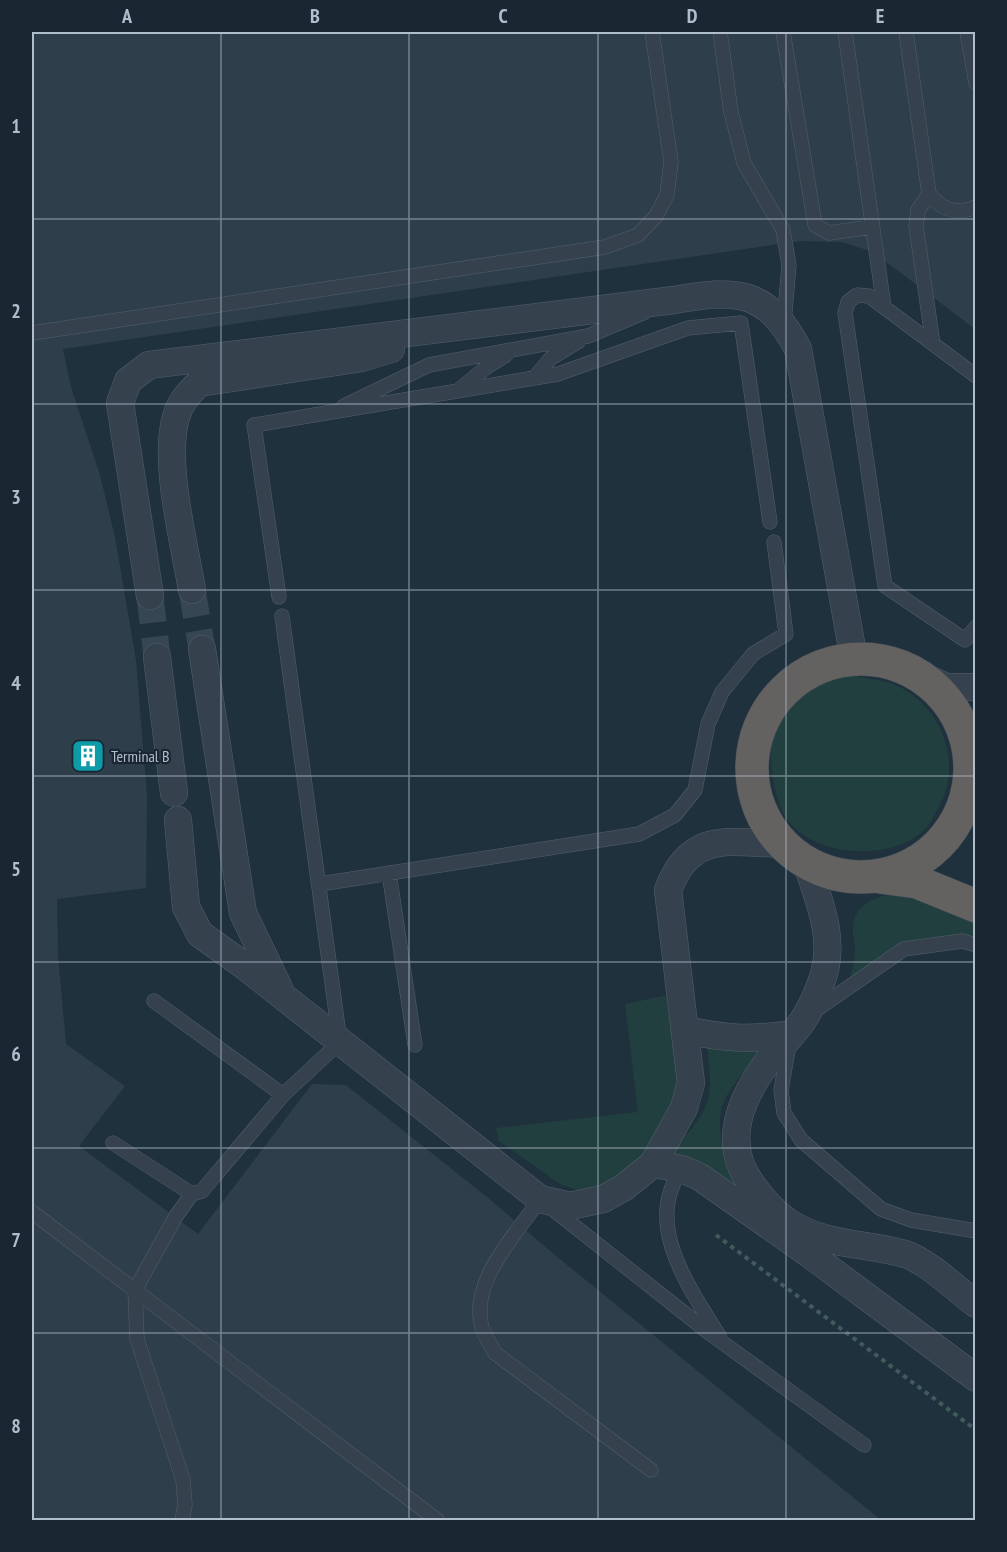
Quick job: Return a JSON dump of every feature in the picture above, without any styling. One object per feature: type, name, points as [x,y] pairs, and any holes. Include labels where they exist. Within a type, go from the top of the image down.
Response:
[{"type":"highway","points":[[876,876],[899,870],[929,853],[952,828],[970,820],[972,744],[947,700],[936,688],[907,669],[874,659],[854,659],[823,666],[794,682],[781,694],[762,722],[753,755],[754,789],[766,821],[795,853],[832,873],[917,882],[975,906]]},
{"type":"street","points":[[150,596],[120,403],[128,381],[149,365],[710,294],[739,295],[765,304],[784,323],[798,349],[854,659]]},
{"type":"street","points":[[192,590],[174,479],[171,441],[176,416],[186,395],[199,383],[362,358],[469,326]]},
{"type":"street","points":[[202,649],[243,913],[283,996]]},
{"type":"street","points":[[157,657],[174,793]]},
{"type":"street","points":[[907,669],[946,687],[975,687]]},
{"type":"street","points":[[178,820],[186,908],[200,933],[540,1199],[570,1206],[603,1198],[623,1188],[653,1164],[689,1097],[691,1083],[686,1030],[668,890],[675,872],[687,855],[714,842],[795,853],[826,925],[828,947],[823,978],[798,1025],[771,1058],[750,1092],[737,1119],[736,1150],[743,1173],[759,1196],[787,1221],[808,1253]]},
{"type":"street","points":[[686,1030],[723,1038],[751,1040],[798,1025]]},
{"type":"street","points":[[653,1164],[682,1169],[700,1177],[808,1253],[975,1378]]},
{"type":"street","points":[[787,1221],[835,1243],[907,1255],[975,1304]]},
{"type":"lane","points":[[32,333],[605,247],[638,235],[656,216],[667,195],[671,162],[652,32]]},
{"type":"lane","points":[[720,32],[731,112],[744,163],[783,230],[789,265],[784,323]]},
{"type":"lane","points":[[783,32],[812,218],[815,225],[829,233],[871,227]]},
{"type":"lane","points":[[845,32],[884,307]]},
{"type":"lane","points":[[906,32],[928,194],[937,204],[950,210],[965,211],[975,207]]},
{"type":"lane","points":[[967,32],[975,83]]},
{"type":"lane","points":[[928,194],[918,210],[916,226],[933,344]]},
{"type":"lane","points":[[975,376],[869,296],[857,294],[848,302],[845,313],[885,586],[965,640],[975,627]]},
{"type":"lane","points":[[534,377],[551,358],[588,336],[674,300]]},
{"type":"lane","points":[[279,597],[254,425],[568,371],[688,328],[741,323],[770,522]]},
{"type":"lane","points":[[330,413],[429,365],[588,336]]},
{"type":"lane","points":[[459,390],[488,366],[513,351]]},
{"type":"lane","points":[[320,884],[639,834],[675,815],[695,790],[708,724],[722,692],[753,654],[786,634],[774,542]]},
{"type":"lane","points":[[182,1521],[185,1505],[183,1480],[137,1339],[135,1290],[176,1216],[192,1194],[209,1185],[283,1095],[340,1042],[282,616]]},
{"type":"lane","points":[[389,873],[415,1045]]},
{"type":"lane","points":[[975,945],[962,941],[904,949],[798,1025],[782,1090],[784,1113],[801,1140],[880,1209],[911,1220],[975,1231]]},
{"type":"lane","points":[[154,1001],[283,1095]]},
{"type":"lane","points":[[113,1143],[192,1194]]},
{"type":"lane","points":[[682,1169],[667,1197],[668,1229],[675,1260],[724,1344]]},
{"type":"lane","points":[[651,1470],[495,1353],[482,1328],[480,1300],[488,1276],[540,1199],[724,1344],[864,1445]]},
{"type":"lane","points":[[32,1212],[437,1521]]},
{"type":"path","points":[[716,1235],[975,1430]]},
{"type":"shaded area","points":[[32,32],[975,32],[975,329],[873,252],[842,242],[800,241],[63,349],[71,387],[100,475],[115,537],[136,660],[147,796],[146,888],[57,899],[58,955],[66,1044],[125,1086],[79,1146],[198,1234],[312,1084],[346,1085],[487,1197],[881,1520],[32,1520]]},
{"type":"green space","points":[[849,675],[880,680],[908,692],[923,704],[934,719],[943,736],[948,754],[949,773],[945,792],[931,822],[908,841],[891,848],[854,851],[817,842],[802,834],[789,822],[783,813],[775,789],[771,747],[776,725],[790,705],[801,695]]},
{"type":"green space","points":[[900,892],[952,908],[975,923],[975,940],[933,937],[907,943],[882,955],[849,983],[855,955],[854,919],[863,906],[869,902]]},
{"type":"green space","points":[[668,995],[683,1095],[642,1160],[615,1182],[586,1193],[560,1184],[499,1141],[496,1128],[638,1112],[625,1004]]},
{"type":"green space","points":[[707,1047],[759,1049],[729,1092],[720,1119],[720,1132],[727,1160],[744,1199],[671,1151],[694,1126],[706,1105],[710,1081]]},
{"type":"tunnel","points":[[192,590],[202,649]]},
{"type":"tunnel","points":[[150,596],[157,657]]},
{"type":"place","name":"Terminal B","points":[[88,756]]}]
